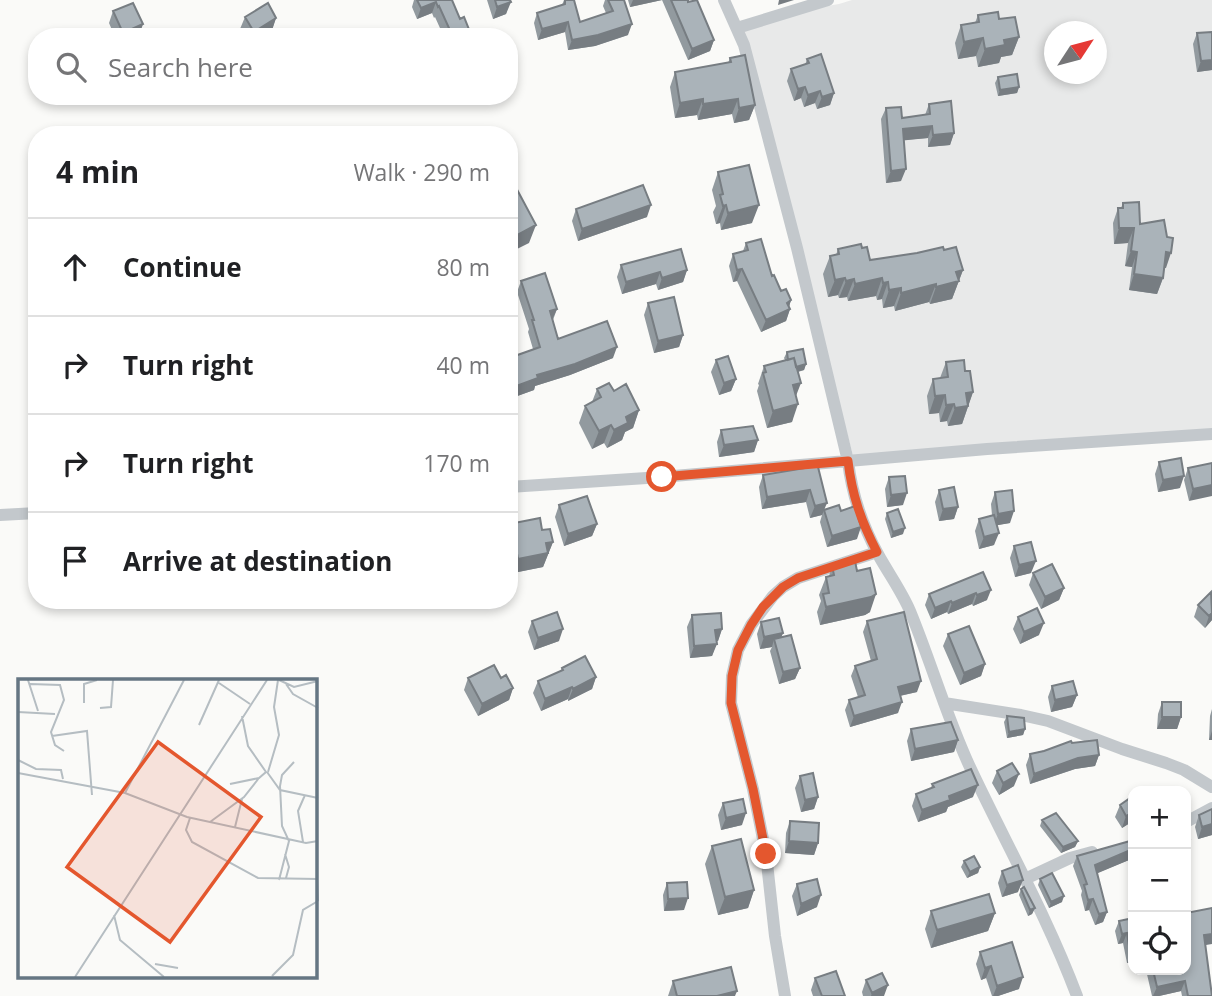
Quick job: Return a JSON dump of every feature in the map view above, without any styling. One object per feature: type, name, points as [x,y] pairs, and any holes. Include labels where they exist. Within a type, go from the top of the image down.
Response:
[{"type":"street","points":[[724,0],[744,45],[793,235],[848,461],[857,509],[877,552],[910,610],[968,762],[1025,879],[1077,996]]},
{"type":"street","points":[[737,28],[828,0]]},
{"type":"street","points":[[518,486],[1212,434]]},
{"type":"street","points":[[0,514],[28,513]]},
{"type":"street","points":[[785,996],[766,854],[731,703],[732,676],[738,650],[751,625],[783,587],[798,578],[877,552]]},
{"type":"street","points":[[944,703],[1048,721],[1166,763],[1212,787]]},
{"type":"street","points":[[1191,819],[1212,808]]},
{"type":"street","points":[[1025,879],[1070,858],[1108,848]]},
{"type":"shaded area","points":[[852,0],[1212,0],[1212,439],[853,456],[740,21]]},
{"type":"building","points":[[417,0],[452,0],[460,19],[464,17],[468,28],[449,28],[436,2],[421,8]]},
{"type":"building","points":[[495,0],[510,0],[511,2],[497,7]]},
{"type":"building","points":[[565,0],[574,0],[580,22],[613,11],[608,0],[624,0],[632,24],[572,40],[568,22],[542,29],[537,13],[565,4]]},
{"type":"building","points":[[671,0],[697,0],[714,40],[692,49]]},
{"type":"building","points":[[133,3],[143,24],[134,28],[121,28],[113,11]]},
{"type":"building","points":[[268,3],[276,18],[260,28],[252,28],[245,17]]},
{"type":"building","points":[[998,12],[999,19],[1015,17],[1019,37],[1004,40],[1005,45],[985,49],[983,38],[964,42],[961,25],[979,22],[978,15]]},
{"type":"building","points":[[1212,32],[1212,60],[1201,61],[1197,33]]},
{"type":"building","points":[[821,54],[834,93],[822,97],[820,91],[808,95],[805,87],[798,89],[791,69],[809,63],[807,59]]},
{"type":"building","points":[[745,55],[755,105],[739,108],[738,99],[703,104],[703,99],[680,103],[675,72],[731,62],[730,58]]},
{"type":"building","points":[[1017,74],[1019,87],[1000,90],[998,77]]},
{"type":"building","points":[[951,101],[954,133],[933,135],[932,126],[903,129],[906,169],[891,171],[886,108],[901,107],[902,118],[930,114],[929,104]]},
{"type":"building","points":[[749,165],[759,205],[728,213],[720,195],[723,194],[718,172]]},
{"type":"building","points":[[643,185],[651,205],[582,229],[576,209]]},
{"type":"building","points":[[518,191],[536,225],[518,235]]},
{"type":"building","points":[[1139,202],[1140,224],[1164,220],[1167,237],[1173,238],[1171,253],[1166,252],[1163,278],[1134,274],[1137,252],[1131,251],[1134,228],[1119,228],[1118,208],[1123,208],[1123,203]]},
{"type":"building","points":[[761,239],[772,276],[774,275],[781,291],[786,289],[791,300],[787,303],[790,309],[766,320],[742,269],[737,270],[733,254],[748,250],[746,243]]},
{"type":"building","points":[[861,244],[862,248],[867,247],[870,260],[956,247],[963,270],[956,272],[959,281],[901,293],[901,288],[889,290],[888,282],[883,283],[882,278],[855,284],[854,279],[835,280],[830,256],[839,254],[838,249]]},
{"type":"building","points":[[681,249],[687,270],[662,278],[660,272],[626,282],[621,265]]},
{"type":"building","points":[[545,273],[557,309],[550,311],[558,339],[607,321],[617,347],[575,364],[537,375],[538,378],[518,385],[518,355],[540,347],[521,281]]},
{"type":"building","points":[[674,297],[683,335],[658,341],[648,303]]},
{"type":"building","points":[[803,349],[806,364],[796,367],[794,358],[788,360],[787,352]]},
{"type":"building","points":[[728,356],[736,379],[724,383],[716,360]]},
{"type":"building","points":[[794,358],[801,383],[793,385],[798,404],[773,411],[763,373],[766,372],[764,366]]},
{"type":"building","points":[[964,360],[965,371],[970,371],[973,392],[966,393],[968,406],[955,408],[954,404],[946,405],[945,395],[935,396],[933,379],[948,377],[946,362]]},
{"type":"building","points":[[609,383],[614,391],[626,384],[639,410],[626,417],[628,423],[614,430],[611,425],[599,431],[585,406],[601,397],[597,389]]},
{"type":"building","points":[[753,426],[758,440],[724,445],[721,430]]},
{"type":"building","points":[[1181,458],[1184,476],[1163,480],[1159,462]]},
{"type":"building","points":[[817,463],[827,503],[815,506],[810,490],[767,497],[763,475],[805,468],[804,466]]},
{"type":"building","points":[[1212,463],[1212,485],[1193,489],[1188,468]]},
{"type":"building","points":[[905,476],[907,493],[891,495],[889,477]]},
{"type":"building","points":[[954,487],[958,507],[943,509],[939,490]]},
{"type":"building","points":[[1012,490],[1014,511],[998,514],[995,492]]},
{"type":"building","points":[[587,496],[597,524],[568,534],[559,505]]},
{"type":"building","points":[[839,505],[841,511],[855,506],[861,527],[832,536],[824,510]]},
{"type":"building","points":[[898,509],[905,528],[893,532],[887,513]]},
{"type":"building","points":[[994,515],[999,533],[984,537],[979,519]]},
{"type":"building","points":[[540,518],[542,530],[550,529],[553,542],[546,543],[548,553],[518,559],[518,522]]},
{"type":"building","points":[[1031,542],[1036,561],[1019,565],[1014,546]]},
{"type":"building","points":[[855,561],[857,571],[870,568],[876,594],[826,607],[823,594],[829,593],[826,577],[834,575],[832,566]]},
{"type":"building","points":[[1052,564],[1064,588],[1045,597],[1033,573]]},
{"type":"building","points":[[983,572],[991,590],[935,608],[929,594]]},
{"type":"building","points":[[1211,592],[1212,613],[1209,616],[1198,605]]},
{"type":"building","points":[[1037,608],[1044,623],[1024,632],[1018,617]]},
{"type":"building","points":[[557,612],[563,629],[538,638],[532,621]]},
{"type":"building","points":[[904,612],[921,681],[898,687],[902,702],[854,716],[849,700],[865,695],[855,666],[877,659],[867,621]]},
{"type":"building","points":[[721,613],[722,629],[715,630],[717,644],[694,646],[692,615]]},
{"type":"building","points":[[779,618],[783,633],[764,637],[761,622]]},
{"type":"building","points":[[969,626],[985,664],[964,673],[948,634]]},
{"type":"building","points":[[791,635],[800,668],[783,672],[774,639]]},
{"type":"building","points":[[585,656],[596,677],[545,699],[538,681]]},
{"type":"building","points":[[494,665],[501,678],[506,675],[513,688],[482,704],[468,678]]},
{"type":"building","points":[[1073,681],[1077,695],[1055,700],[1052,686]]},
{"type":"building","points":[[1162,702],[1181,702],[1181,717],[1162,717]]},
{"type":"building","points":[[1007,716],[1024,718],[1025,729],[1009,732]]},
{"type":"building","points":[[951,722],[958,740],[915,749],[911,729]]},
{"type":"building","points":[[1097,740],[1099,755],[1078,758],[1034,774],[1030,754],[1071,741]]},
{"type":"building","points":[[1012,763],[1019,774],[1003,783],[997,771]]},
{"type":"building","points":[[971,769],[978,785],[949,796],[950,800],[922,810],[916,794],[934,787],[932,784]]},
{"type":"building","points":[[813,773],[818,797],[805,800],[800,776]]},
{"type":"building","points":[[743,799],[746,813],[726,818],[723,803]]},
{"type":"building","points":[[1128,799],[1128,815],[1126,816],[1120,805]]},
{"type":"building","points":[[1212,809],[1212,824],[1202,827],[1199,815]]},
{"type":"building","points":[[1056,813],[1078,841],[1063,847],[1042,820]]},
{"type":"building","points":[[790,821],[819,823],[818,843],[789,841]]},
{"type":"building","points":[[741,839],[754,890],[725,897],[712,846]]},
{"type":"building","points":[[1128,842],[1128,851],[1095,865],[1107,912],[1099,914],[1093,899],[1088,900],[1084,885],[1087,884],[1077,856]]},
{"type":"building","points":[[974,856],[980,867],[970,872],[964,861]]},
{"type":"building","points":[[1018,865],[1023,880],[1007,885],[1002,871]]},
{"type":"building","points":[[1052,873],[1064,896],[1051,902],[1040,879]]},
{"type":"building","points":[[817,879],[821,895],[801,904],[797,884]]},
{"type":"building","points":[[687,882],[688,898],[668,899],[667,883]]},
{"type":"building","points":[[1024,887],[1035,908],[1030,910],[1021,889]]},
{"type":"building","points":[[989,894],[995,913],[937,930],[931,911]]},
{"type":"building","points":[[1212,908],[1212,934],[1204,935],[1212,996],[1188,996],[1185,981],[1157,987],[1154,975],[1191,975],[1191,912]]},
{"type":"building","points":[[1128,919],[1128,939],[1127,933],[1122,934],[1119,921]]},
{"type":"building","points":[[1012,942],[1023,977],[997,986],[991,966],[985,968],[980,952]]},
{"type":"building","points":[[731,967],[737,991],[717,996],[677,996],[673,981]]},
{"type":"building","points":[[836,971],[845,996],[822,996],[815,978]]},
{"type":"building","points":[[882,973],[888,985],[872,993],[866,980]]},
{"type":"route","points":[[662,477],[848,461],[857,509],[877,552],[798,578],[783,587],[763,607],[738,650],[732,676],[731,703],[766,854]]}]
